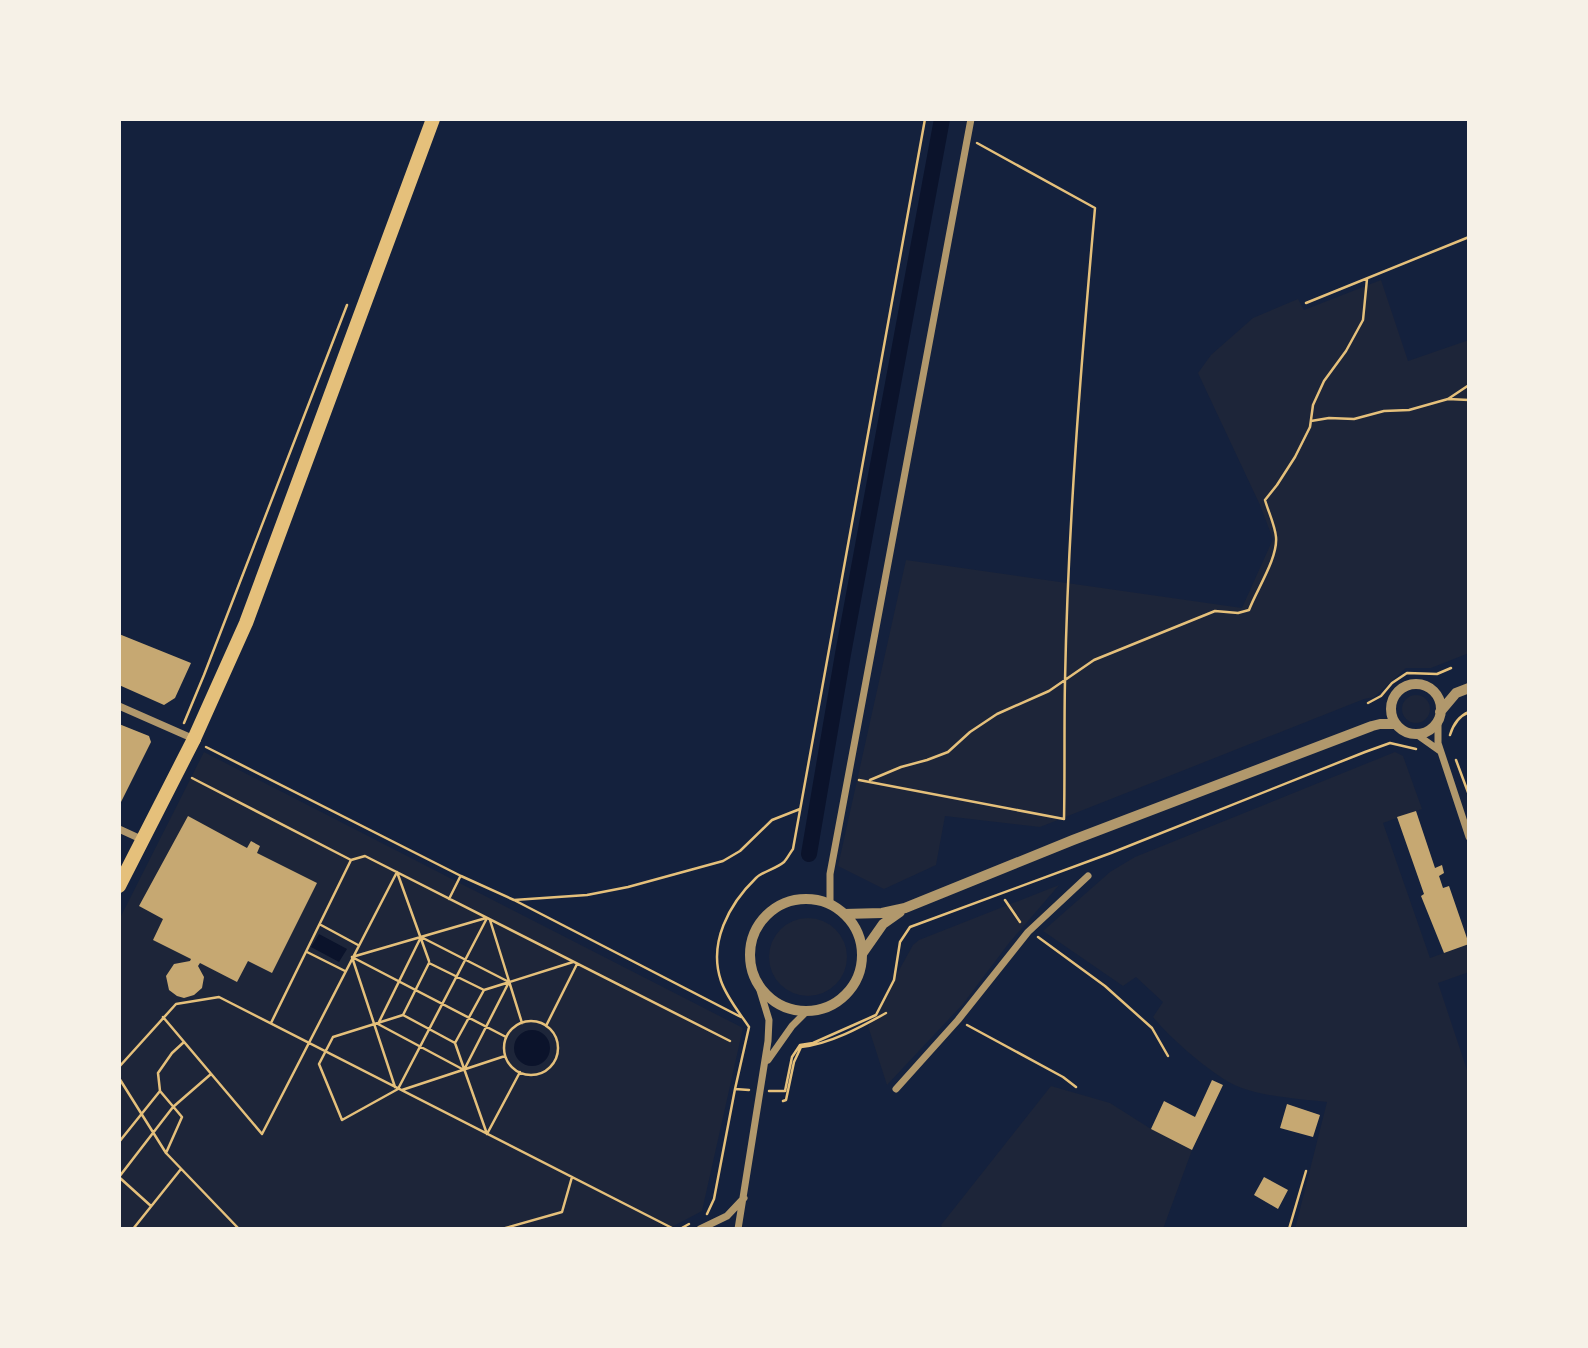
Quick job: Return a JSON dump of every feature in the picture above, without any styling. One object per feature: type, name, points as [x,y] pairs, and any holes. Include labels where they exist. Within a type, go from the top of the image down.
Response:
[{"type":"main road","points":[[119,886],[199,742],[251,610],[433,119]]},
{"type":"street","points":[[830,904],[830,874],[971,119]]},
{"type":"street","points":[[1380,724],[1391,708],[1395,695],[1409,685],[1425,686],[1432,691],[1440,704],[1437,737],[1440,751],[1469,837]]},
{"type":"street","points":[[1432,691],[1456,693],[1469,688]]},
{"type":"street","points":[[1391,708],[1396,724],[1407,733],[1416,734],[1432,728],[1456,693]]},
{"type":"street","points":[[119,706],[199,742]]},
{"type":"street","points":[[844,914],[882,913],[905,908],[1073,839],[1380,724],[1396,724]]},
{"type":"street","points":[[1416,734],[1440,751]]},
{"type":"street","points":[[119,829],[144,840]]},
{"type":"street","points":[[896,1089],[958,1020],[1028,932],[1088,876]]},
{"type":"street","points":[[738,1229],[766,1064],[769,1020],[751,967],[750,950],[755,933],[765,918],[779,906],[795,900],[830,904],[844,914],[857,932],[862,954],[856,981],[845,995],[831,1005],[807,1011],[788,1008],[776,1003],[758,984]]},
{"type":"street","points":[[862,954],[883,924],[905,908]]},
{"type":"street","points":[[766,1064],[792,1026],[807,1011]]},
{"type":"street","points":[[700,1229],[727,1216],[744,1198]]},
{"type":"path","points":[[680,1229],[708,1214],[714,1199],[749,1027],[730,1000],[721,979],[717,958],[726,917],[737,898],[758,875],[783,863],[793,849],[925,119]]},
{"type":"path","points":[[848,778],[1065,819],[1065,680],[1079,388],[1094,208],[968,138]]},
{"type":"path","points":[[1306,303],[1469,237]]},
{"type":"path","points":[[868,781],[948,752],[970,732],[997,714],[1049,691],[1094,660],[1215,611],[1238,613],[1249,610],[1262,578],[1274,558],[1276,537],[1265,500],[1295,457],[1311,421],[1313,405],[1324,381],[1346,351],[1363,320],[1367,279]]},
{"type":"path","points":[[179,732],[204,676],[349,300]]},
{"type":"path","points":[[1311,421],[1329,418],[1354,419],[1384,411],[1409,410],[1448,399],[1469,385]]},
{"type":"path","points":[[1448,399],[1469,400]]},
{"type":"path","points":[[1368,703],[1381,696],[1392,683],[1407,673],[1437,674],[1451,668]]},
{"type":"path","points":[[199,742],[744,1019]]},
{"type":"path","points":[[191,777],[351,860],[365,856],[730,1041]]},
{"type":"path","points":[[514,900],[587,895],[628,887],[723,861],[740,851],[772,820],[800,809]]},
{"type":"path","points":[[271,1023],[351,860]]},
{"type":"path","points":[[397,872],[429,963],[403,1015],[333,1037],[319,1064],[342,1120],[398,1089],[505,1056]]},
{"type":"path","points":[[163,1017],[262,1134],[397,872]]},
{"type":"path","points":[[449,899],[461,876]]},
{"type":"path","points":[[1004,900],[1019,918],[1024,930],[1105,986],[1152,1028],[1168,1056]]},
{"type":"path","points":[[352,957],[489,919]]},
{"type":"path","points":[[398,1089],[456,976],[489,919]]},
{"type":"path","points":[[489,919],[522,1023]]},
{"type":"path","points":[[320,925],[358,945]]},
{"type":"path","points":[[421,937],[509,982]]},
{"type":"path","points":[[376,1025],[421,937]]},
{"type":"path","points":[[306,952],[345,971]]},
{"type":"path","points":[[352,957],[506,1037]]},
{"type":"path","points":[[352,957],[398,1089]]},
{"type":"path","points":[[429,963],[484,990]]},
{"type":"path","points":[[455,1043],[484,990],[576,963]]},
{"type":"path","points":[[546,1026],[576,963]]},
{"type":"path","points":[[464,1069],[509,982]]},
{"type":"path","points":[[119,1068],[176,1004],[219,997],[674,1229]]},
{"type":"path","points":[[785,1091],[783,1101],[786,1100],[794,1062],[801,1047],[814,1046],[886,1013]]},
{"type":"path","points":[[403,1015],[455,1043],[487,1134]]},
{"type":"path","points":[[958,1020],[1063,1077],[1076,1087]]},
{"type":"path","points":[[538,1022],[546,1026],[557,1041],[555,1059],[544,1071],[536,1074],[520,1072],[513,1068],[505,1056],[506,1037],[522,1023],[538,1022]]},
{"type":"path","points":[[376,1025],[464,1069]]},
{"type":"path","points":[[166,1153],[181,1117],[160,1091],[158,1073],[184,1042]]},
{"type":"path","points":[[487,1134],[520,1072]]},
{"type":"path","points":[[151,1206],[119,1177],[173,1107],[211,1074]]},
{"type":"path","points":[[119,1078],[166,1153],[239,1229]]},
{"type":"path","points":[[119,1142],[160,1091]]},
{"type":"path","points":[[133,1229],[181,1169]]},
{"type":"path","points":[[1289,1229],[1306,1171]]},
{"type":"path","points":[[502,1229],[562,1212],[572,1177]]},
{"type":"shaded area","points":[[1381,280],[1408,361],[1469,340],[1469,653],[1431,668],[1406,668],[1374,697],[1040,827],[945,816],[936,865],[884,889],[838,866],[906,560],[1242,608],[1273,539],[1260,505],[1198,373],[1211,355],[1253,318],[1298,299],[1304,310]]},
{"type":"shaded area","points":[[1416,695],[1426,699],[1430,709],[1426,719],[1416,723],[1406,719],[1402,709],[1406,699]]},
{"type":"shaded area","points":[[204,752],[743,1028],[702,1211],[668,1229],[119,1229],[119,920]]},
{"type":"shaded area","points":[[1395,752],[1403,756],[1422,809],[1383,823],[1430,958],[1469,944],[1469,972],[1438,983],[1469,1076],[1469,1229],[1295,1229],[1327,1102],[1262,1093],[1227,1081],[1188,1052],[1153,1017],[1163,1002],[1136,977],[1123,986],[1043,931],[1110,872],[1135,857]]},
{"type":"shaded area","points":[[1059,885],[1009,943],[963,1004],[887,1085],[868,1026],[913,945],[919,940]]},
{"type":"shaded area","points":[[800,918],[816,918],[830,924],[841,935],[847,949],[847,965],[841,979],[830,990],[816,996],[800,996],[786,990],[775,979],[769,965],[769,949],[775,935],[786,924]]},
{"type":"shaded area","points":[[319,934],[347,949],[339,962],[311,947]]},
{"type":"shaded area","points":[[532,1030],[545,1035],[550,1048],[545,1061],[532,1066],[519,1061],[514,1048],[519,1035]]},
{"type":"shaded area","points":[[1051,1086],[1110,1103],[1151,1129],[1192,1150],[1163,1229],[943,1229],[941,1225]]},
{"type":"building","points":[[119,634],[191,663],[175,698],[164,705],[119,685]]},
{"type":"building","points":[[119,724],[149,736],[151,742],[119,806]]},
{"type":"building","points":[[1416,811],[1435,868],[1442,865],[1444,873],[1439,876],[1443,888],[1449,886],[1469,944],[1444,953],[1421,896],[1424,894],[1397,817]]},
{"type":"building","points":[[188,816],[247,848],[251,841],[260,846],[257,853],[317,883],[272,973],[248,961],[237,982],[200,963],[198,966],[204,977],[202,988],[194,995],[184,998],[169,990],[166,976],[174,964],[191,959],[153,940],[163,919],[139,906]]},
{"type":"building","points":[[1212,1080],[1223,1085],[1192,1150],[1151,1129],[1164,1101],[1195,1117]]},
{"type":"building","points":[[1287,1104],[1320,1115],[1313,1137],[1280,1128]]},
{"type":"building","points":[[1264,1177],[1288,1190],[1278,1209],[1254,1195]]},
{"type":"waterway","points":[[809,854],[843,654],[942,119]]}]
